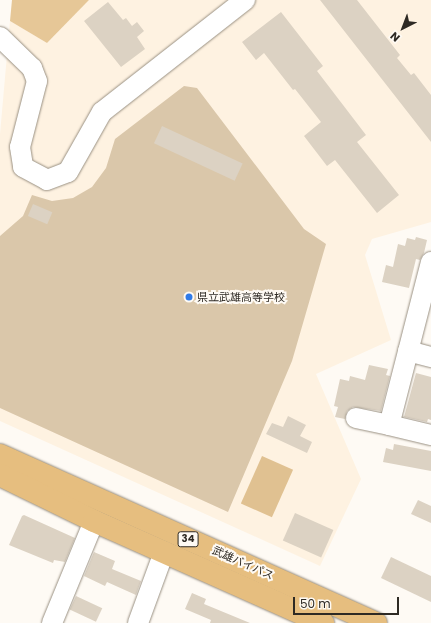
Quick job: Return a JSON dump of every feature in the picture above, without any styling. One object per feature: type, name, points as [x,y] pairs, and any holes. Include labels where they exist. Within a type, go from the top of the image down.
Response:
[{"type":"highway","name":"武雄バイパス","points":[[0,454],[376,623]]},
{"type":"highway","name":"武雄バイパス","points":[[0,475],[94,521],[323,623]]},
{"type":"street","points":[[0,37],[32,68],[37,81],[20,146],[23,167],[47,180],[68,172],[102,112],[245,0]]},
{"type":"street","points":[[389,425],[430,270]]},
{"type":"street","points":[[408,351],[431,357]]},
{"type":"street","points":[[356,418],[431,435]]},
{"type":"street","points":[[52,623],[94,521]]},
{"type":"street","points":[[138,623],[164,552]]},
{"type":"shaded area","points":[[12,0],[89,0],[47,43],[10,21]]},
{"type":"shaded area","name":"県立武雄高等学校","points":[[89,0],[431,0],[431,222],[372,239],[365,255],[391,340],[316,374],[361,479],[320,566],[0,421],[0,134],[10,21],[47,43]]},
{"type":"shaded area","points":[[184,86],[197,88],[304,229],[326,244],[292,361],[228,512],[0,408],[0,236],[23,216],[32,195],[52,201],[73,198],[92,187],[106,168],[115,139]]},
{"type":"shaded area","points":[[262,456],[293,470],[272,517],[241,504]]},
{"type":"building","points":[[320,0],[357,0],[400,55],[397,58],[411,75],[414,73],[431,95],[431,142]]},
{"type":"building","points":[[108,2],[123,20],[126,18],[132,26],[137,22],[144,31],[137,37],[145,49],[121,67],[84,21]]},
{"type":"building","points":[[281,12],[323,66],[317,71],[366,135],[357,142],[399,195],[377,213],[335,160],[327,166],[304,136],[321,122],[295,89],[293,90],[264,53],[256,60],[242,42]]},
{"type":"building","points":[[162,126],[243,164],[235,181],[154,143]]},
{"type":"building","points":[[33,204],[52,212],[47,224],[28,216]]},
{"type":"building","points":[[416,237],[427,240],[424,253],[420,260],[416,259],[409,288],[382,282],[386,265],[393,267],[398,244],[405,246],[407,238],[415,240]]},
{"type":"building","points":[[369,365],[388,369],[386,375],[390,376],[381,411],[353,407],[347,411],[345,419],[335,417],[338,407],[334,406],[340,379],[349,381],[350,376],[365,380]]},
{"type":"building","points":[[416,373],[431,377],[431,420],[428,419],[427,422],[404,417]]},
{"type":"building","points":[[288,416],[306,425],[300,436],[312,442],[307,453],[266,434],[272,423],[283,427]]},
{"type":"building","points":[[394,444],[431,451],[431,471],[383,462],[386,448],[393,450]]},
{"type":"building","points":[[418,500],[431,506],[431,523],[411,514]]},
{"type":"building","points":[[295,513],[333,530],[321,557],[283,540]]},
{"type":"building","points":[[24,515],[75,538],[65,562],[54,560],[53,563],[9,545],[22,516]]},
{"type":"building","points":[[94,552],[115,561],[112,569],[141,581],[136,595],[107,582],[105,586],[84,576]]},
{"type":"building","points":[[391,557],[431,576],[431,602],[381,578]]},
{"type":"building","points":[[192,593],[206,599],[204,604],[250,623],[210,623],[211,620],[185,609]]},
{"type":"building","points":[[76,596],[102,608],[96,622],[70,610]]},
{"type":"place","name":"県立武雄高等学校","points":[[189,297]]}]
